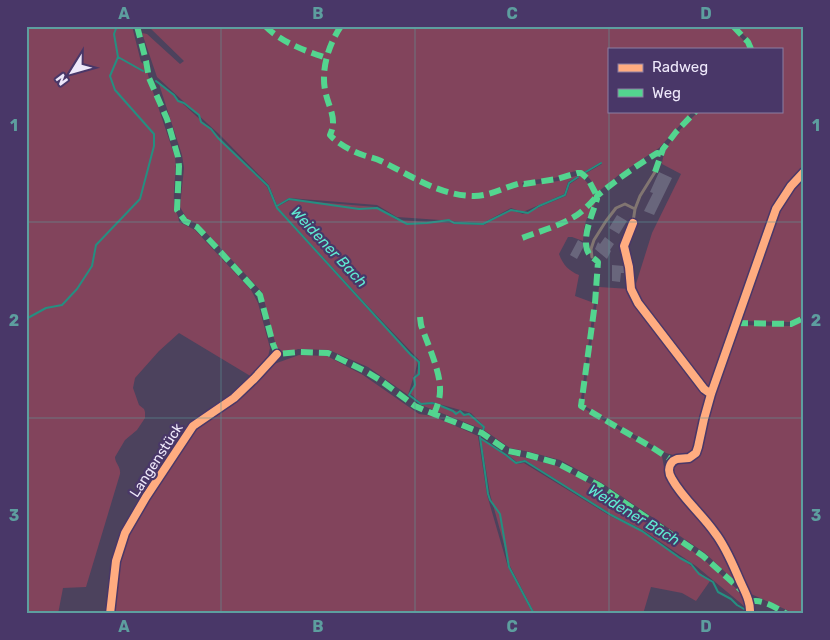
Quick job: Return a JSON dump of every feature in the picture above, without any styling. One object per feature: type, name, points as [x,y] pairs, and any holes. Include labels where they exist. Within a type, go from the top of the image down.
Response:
[{"type":"street","points":[[750,614],[750,602],[725,548],[678,488],[670,474],[669,466],[673,461],[693,456],[697,450],[711,394],[776,209],[791,186],[804,172]]},
{"type":"street","points":[[633,223],[624,246],[631,288],[638,303],[704,389],[711,394]]},
{"type":"street","name":"Langenstück","points":[[110,614],[116,561],[125,533],[192,426],[234,398],[277,354]]},
{"type":"lane","points":[[633,223],[634,209],[655,172]]},
{"type":"lane","points":[[592,257],[594,240],[616,208],[625,204],[634,209]]},
{"type":"shaded area","points":[[26,26],[132,26],[141,62],[146,66],[175,157],[174,202],[179,222],[195,230],[251,290],[258,303],[270,348],[264,365],[252,377],[179,333],[159,351],[135,378],[133,388],[139,405],[144,409],[145,418],[137,430],[125,440],[115,457],[120,474],[86,587],[63,588],[58,614],[26,614]]},
{"type":"shaded area","points":[[148,26],[730,26],[749,48],[608,48],[608,112],[692,112],[659,148],[620,174],[598,192],[585,174],[602,164],[601,162],[584,172],[575,171],[558,177],[522,183],[523,186],[558,181],[579,175],[590,187],[595,203],[586,222],[583,241],[568,237],[559,254],[567,267],[579,275],[575,296],[594,303],[580,406],[662,456],[666,479],[722,549],[739,585],[705,553],[602,483],[560,460],[510,448],[484,430],[485,427],[471,413],[432,402],[422,404],[411,394],[420,361],[277,207],[290,200],[376,207],[397,220],[484,225],[511,210],[523,214],[566,196],[570,184],[579,178],[578,176],[568,182],[564,194],[523,212],[511,208],[483,223],[397,217],[377,205],[289,198],[277,205],[269,185],[220,135],[157,77],[142,33],[147,34],[180,64],[184,61]]},
{"type":"shaded area","points":[[735,26],[804,26],[804,166],[795,175],[773,208],[713,384],[709,388],[703,385],[642,304],[635,287],[652,233],[681,174],[662,164],[667,149],[681,129],[698,112],[782,112],[782,48],[753,48],[750,41]]},
{"type":"shaded area","points":[[158,81],[218,136],[267,187],[276,208],[418,362],[408,395],[368,367],[329,350],[298,349],[288,353],[281,352],[276,346],[262,292],[199,225],[187,219],[180,207],[184,168],[182,155]]},
{"type":"shaded area","points":[[804,176],[804,316],[789,322],[741,321],[779,210],[793,188]]},
{"type":"shaded area","points":[[599,287],[630,289],[637,307],[704,393],[707,400],[706,405],[701,419],[696,446],[689,455],[679,456],[666,453],[583,405]]},
{"type":"shaded area","points":[[804,321],[804,614],[796,614],[751,594],[728,544],[718,528],[681,486],[673,469],[678,464],[694,460],[699,456],[705,419],[718,388],[739,325],[791,326]]},
{"type":"shaded area","points":[[299,355],[327,356],[363,375],[419,414],[433,416],[478,436],[487,495],[508,567],[533,614],[112,614],[114,586],[119,562],[129,534],[194,428],[236,400],[274,364]]},
{"type":"shaded area","points":[[432,404],[469,415],[483,427],[482,429],[421,405]]},
{"type":"shaded area","points":[[481,439],[516,464],[524,463],[610,516],[642,531],[710,581],[696,601],[682,593],[651,587],[643,614],[535,614],[510,566],[490,494]]},
{"type":"shaded area","points":[[507,454],[557,466],[598,488],[702,558],[746,597],[749,607],[744,606],[696,566],[643,530],[611,514],[525,460],[517,462]]},
{"type":"building","points":[[659,172],[672,178],[654,215],[644,211],[653,193],[650,192]]},
{"type":"building","points":[[617,215],[627,221],[619,234],[609,228]]},
{"type":"building","points":[[605,237],[614,244],[607,259],[595,249],[598,242],[600,244]]},
{"type":"building","points":[[578,240],[585,244],[577,259],[570,255]]},
{"type":"building","points":[[612,265],[624,266],[625,273],[621,273],[620,282],[612,281]]},
{"type":"waterway","name":"Weidener Bach","points":[[117,26],[114,34],[118,57],[143,71]]},
{"type":"waterway","points":[[26,319],[46,308],[62,305],[77,289],[92,266],[96,245],[140,199],[154,146],[154,134],[115,90],[110,76],[118,57]]},
{"type":"waterway","name":"Weidener Bach","points":[[156,81],[174,95],[178,101],[184,103],[199,115],[201,122],[211,129],[268,186],[277,208],[419,362],[419,374],[414,378],[415,385],[409,395],[421,404],[436,404]]},
{"type":"waterway","points":[[584,173],[601,163]]},
{"type":"waterway","points":[[277,206],[289,199],[359,209],[377,208],[407,224],[449,220],[454,223],[483,224],[511,210],[528,213],[565,195],[569,183],[578,177]]},
{"type":"waterway","name":"Weidener Bach","points":[[441,406],[456,414],[460,411],[464,415],[469,414],[484,427],[483,430]]},
{"type":"waterway","points":[[480,437],[488,494],[500,514],[509,567],[534,614]]},
{"type":"waterway","name":"Weidener Bach","points":[[480,438],[516,463],[525,461],[611,515],[642,531],[691,564],[699,574],[713,582],[718,592],[744,609]]},
{"type":"marked path","points":[[137,26],[149,78],[167,119],[178,157],[177,210],[185,221],[197,227],[260,295],[277,354],[299,352],[328,353],[380,380],[415,406],[482,433],[508,451],[557,463],[600,486],[703,556],[741,590]]},
{"type":"marked path","points":[[265,26],[286,41],[327,58]]},
{"type":"marked path","points":[[341,26],[327,56],[324,73],[326,96],[333,118],[330,135],[341,144],[381,161],[437,189],[461,195],[486,195],[521,183],[557,179],[577,173],[581,173],[588,179],[597,196],[585,209],[564,222],[522,238]]},
{"type":"marked path","points":[[733,26],[748,42],[751,48]]},
{"type":"marked path","points":[[655,172],[663,149],[695,112]]},
{"type":"marked path","points":[[661,154],[657,153],[641,163],[597,196],[586,241],[589,254],[598,262],[595,303],[581,406],[673,461]]},
{"type":"marked path","points":[[420,317],[440,383],[439,397],[434,414]]},
{"type":"marked path","points":[[736,323],[791,324],[804,318]]},
{"type":"marked path","points":[[750,602],[764,602],[787,614]]},
{"type":"cycle path","points":[[750,614],[750,605],[747,597],[723,544],[676,486],[669,470],[673,461],[689,458],[696,453],[711,394],[776,209],[791,186],[804,172]]},
{"type":"cycle path","points":[[633,223],[624,246],[629,267],[631,289],[638,303],[704,389],[711,394]]},
{"type":"cycle path","points":[[110,614],[116,561],[125,533],[146,497],[193,426],[234,398],[277,354]]}]
